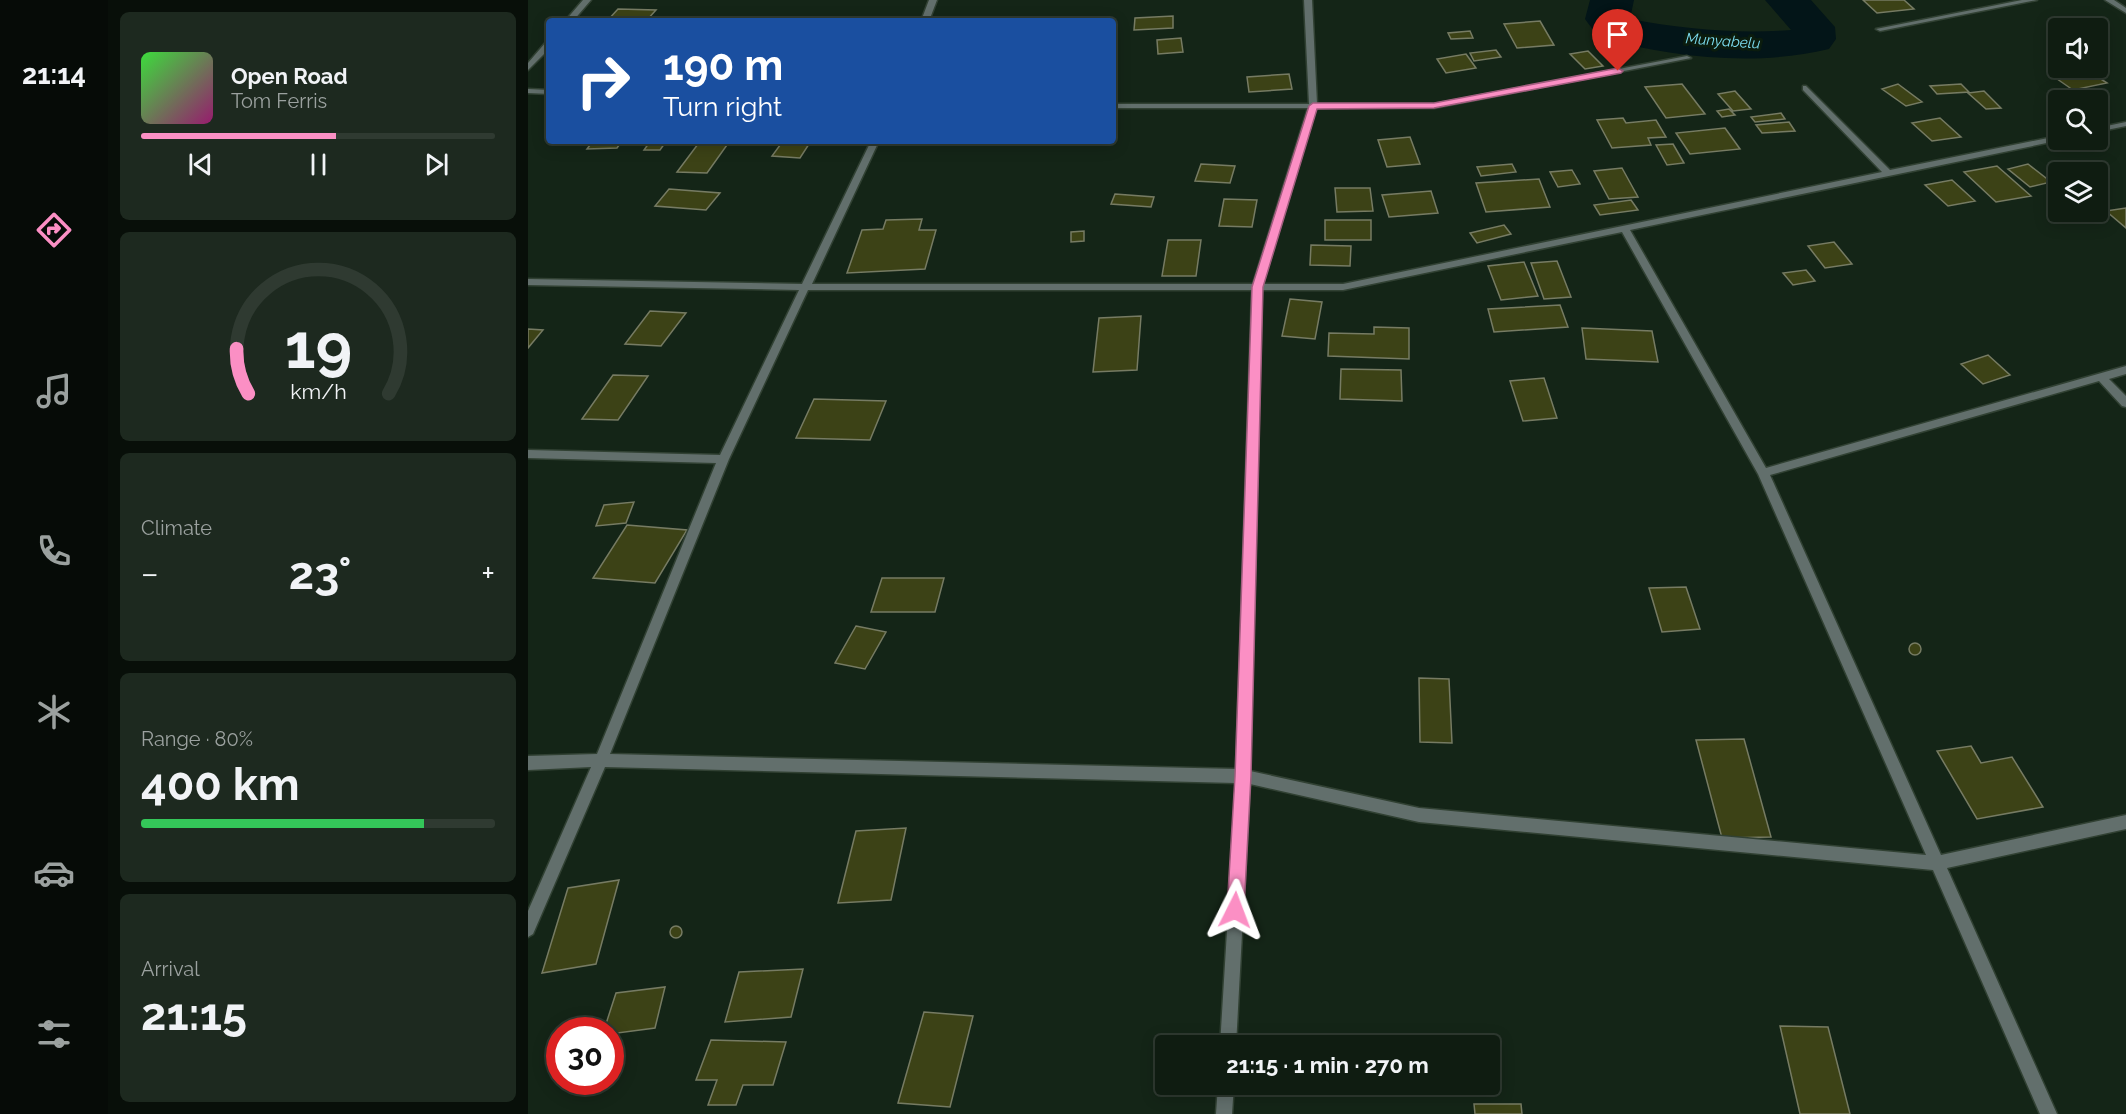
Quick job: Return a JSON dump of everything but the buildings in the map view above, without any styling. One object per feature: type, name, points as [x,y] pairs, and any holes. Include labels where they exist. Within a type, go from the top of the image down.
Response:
[{"type":"street","points":[[571,18],[587,0]]},
{"type":"street","points":[[926,18],[933,0]]},
{"type":"street","points":[[1229,1035],[1243,776],[1257,287],[1313,106],[1308,0]]},
{"type":"street","points":[[1880,29],[2033,0]]},
{"type":"street","points":[[2109,0],[2126,11]]},
{"type":"street","points":[[528,68],[546,47]]},
{"type":"street","points":[[1116,106],[1434,106],[1688,58]]},
{"type":"street","points":[[1806,88],[1887,172]]},
{"type":"street","points":[[528,92],[546,92]]},
{"type":"street","points":[[2108,128],[2126,124]]},
{"type":"street","points":[[528,282],[807,287],[1343,287],[2048,140]]},
{"type":"street","points":[[528,929],[601,760],[723,459],[874,144]]},
{"type":"street","points":[[1625,229],[1763,474],[2049,1114]]},
{"type":"street","points":[[1763,474],[2126,370]]},
{"type":"street","points":[[2102,377],[2126,403]]},
{"type":"street","points":[[528,454],[723,459]]},
{"type":"street","points":[[528,763],[601,760],[1243,776],[1419,815],[1936,863],[2126,822]]},
{"type":"street","points":[[1224,1114],[1225,1095]]},
{"type":"waterway","name":"Munyabelu","points":[[1612,0],[1607,19],[1615,29],[1714,44],[1768,45],[1813,39],[1813,27],[1787,0]]},
{"type":"route","points":[[1235,910],[1243,776],[1257,287],[1313,106],[1434,106],[1618,71]]}]
